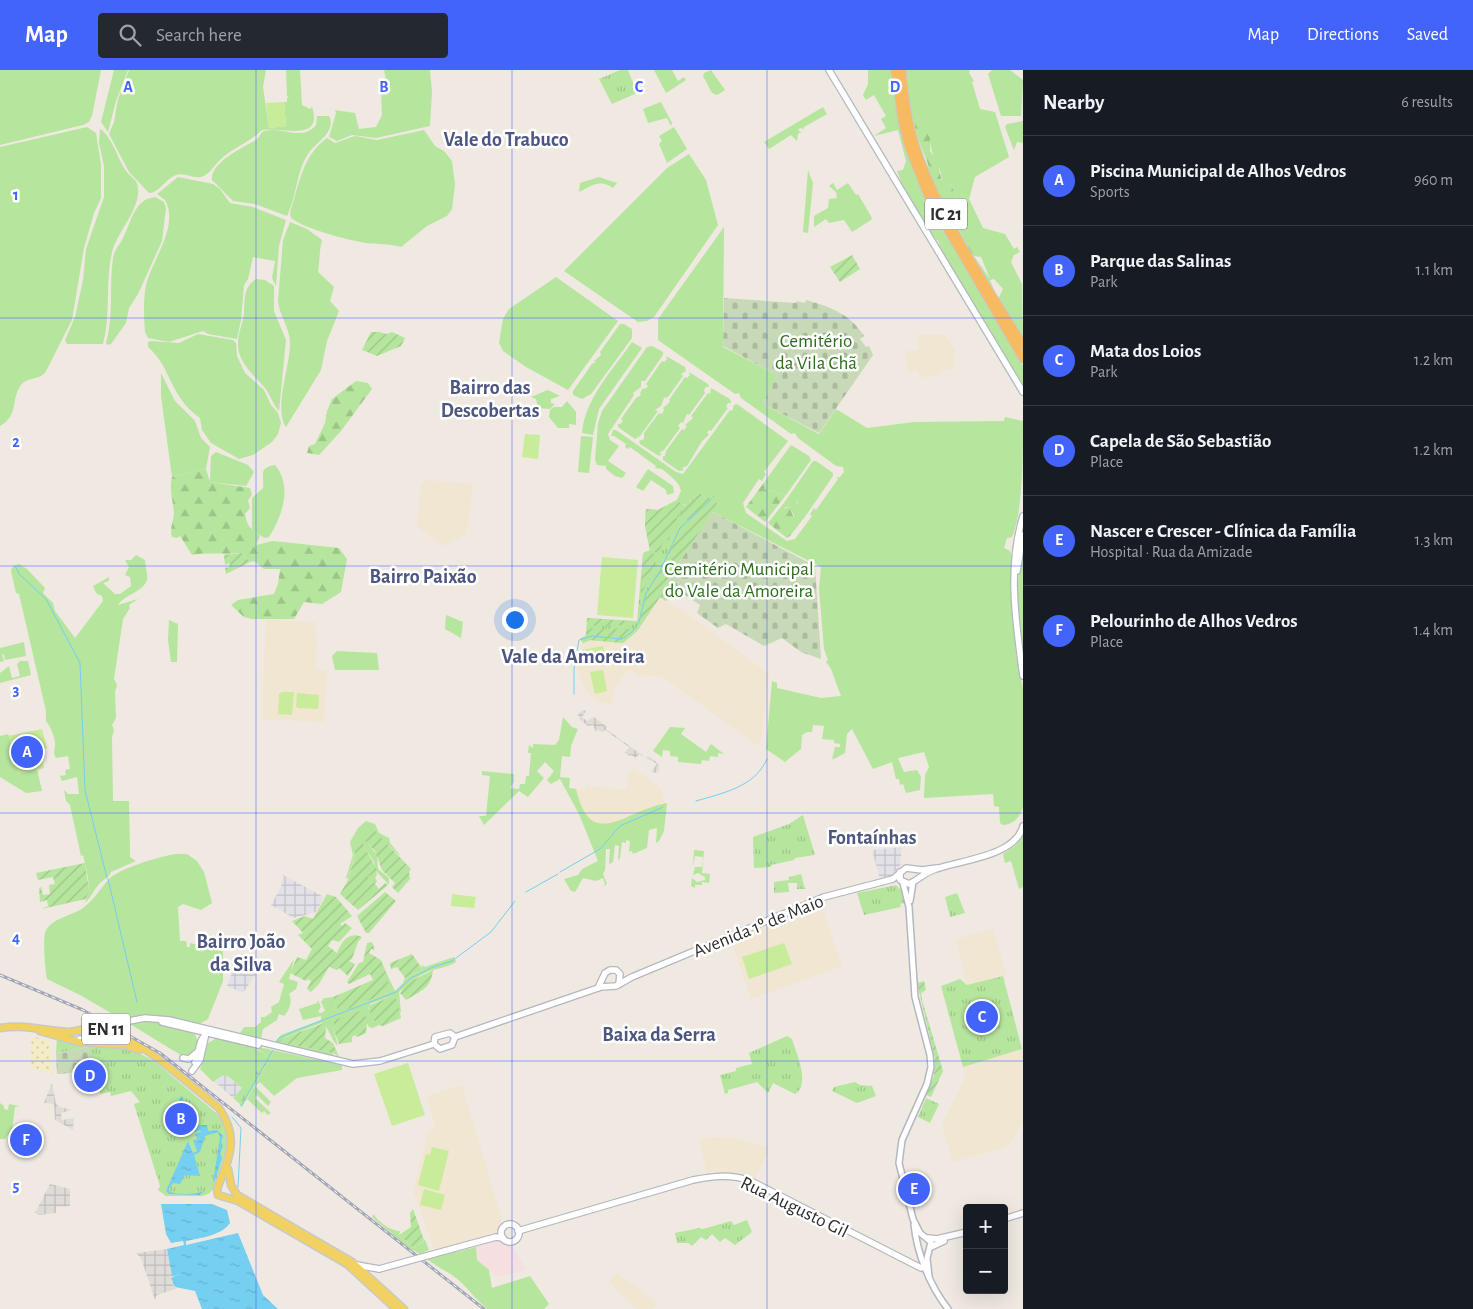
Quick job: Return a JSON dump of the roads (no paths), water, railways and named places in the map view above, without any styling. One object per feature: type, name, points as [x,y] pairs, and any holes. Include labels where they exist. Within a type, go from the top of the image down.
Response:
[{"type":"highway","name":"IC 21","points":[[895,70],[907,139],[928,196],[1023,360]]},
{"type":"highway","name":"IC 21","points":[[902,70],[904,96],[914,141],[933,190],[1023,345]]},
{"type":"main road","points":[[829,70],[1023,392]]},
{"type":"main road","points":[[1023,516],[1021,548],[1014,585],[1014,608],[1023,676]]},
{"type":"main road","points":[[1014,585],[1023,535]]},
{"type":"main road","points":[[937,868],[909,884],[903,882],[900,877],[900,872],[906,868],[913,870],[937,868],[1007,847],[1018,838],[1023,826]]},
{"type":"main road","points":[[913,870],[916,874],[914,881]]},
{"type":"main road","name":"Avenida 1º de Maio","points":[[886,881],[900,872]]},
{"type":"main road","name":"Avenida 1º de Maio","points":[[455,1037],[597,990],[612,987],[632,976],[824,897],[886,881],[903,882]]},
{"type":"main road","points":[[597,990],[610,970],[616,970],[620,974],[632,976]]},
{"type":"main road","points":[[619,984],[620,974]]},
{"type":"main road","points":[[604,977],[606,984],[612,987]]},
{"type":"main road","name":"Avenida 1º de Maio","points":[[103,1034],[129,1021],[145,1018],[169,1020],[207,1031],[359,1064],[380,1061],[434,1044],[442,1049],[453,1044],[455,1037]]},
{"type":"main road","name":"Avenida 1º de Maio","points":[[145,1018],[184,1028],[207,1031],[219,1036],[283,1048]]},
{"type":"main road","name":"EN 11","points":[[0,1029],[28,1025],[67,1032],[96,1026],[104,1028],[152,1055],[219,1108],[230,1128],[228,1163]]},
{"type":"main road","points":[[184,1028],[196,1034],[201,1046],[198,1063],[193,1069],[201,1046],[207,1031]]},
{"type":"main road","name":"EN 11","points":[[0,1029],[28,1029],[87,1043],[125,1045],[152,1055]]},
{"type":"main road","points":[[55,1030],[80,1036],[103,1034]]},
{"type":"main road","name":"Avenida 1º de Maio","points":[[434,1044],[435,1037],[444,1034],[450,1033],[455,1037]]},
{"type":"main road","points":[[61,1037],[82,1040],[103,1034]]},
{"type":"main road","points":[[183,1058],[191,1058],[201,1046],[219,1036]]},
{"type":"main road","points":[[228,1163],[217,1194],[238,1201],[348,1264],[396,1309]]},
{"type":"main road","points":[[226,1198],[232,1194],[228,1163]]},
{"type":"main road","name":"Rua Augusto Gil","points":[[518,1231],[693,1180],[721,1175],[751,1181],[923,1268]]},
{"type":"main road","points":[[219,1184],[225,1182],[240,1197],[367,1269],[379,1269],[500,1236],[507,1225],[513,1225],[518,1231],[518,1236],[513,1241],[506,1241],[500,1236]]},
{"type":"main road","points":[[1008,1218],[1023,1213]]},
{"type":"main road","points":[[927,1238],[937,1239],[963,1233]]},
{"type":"main road","points":[[930,1248],[953,1236]]},
{"type":"main road","points":[[352,1262],[404,1309]]},
{"type":"main road","points":[[374,1282],[374,1274],[379,1269]]},
{"type":"street","points":[[909,906],[914,881]]},
{"type":"street","points":[[903,882],[909,906],[915,993],[930,1055],[931,1067],[927,1084],[900,1146],[900,1176],[913,1219],[923,1268],[930,1277]]},
{"type":"street","points":[[913,1219],[920,1233],[931,1242],[927,1258],[930,1277],[933,1288],[948,1309]]},
{"type":"street","points":[[918,1246],[920,1239],[927,1238]]},
{"type":"street","points":[[918,1246],[924,1251],[930,1248]]},
{"type":"water","points":[[182,1096],[185,1106],[196,1108],[198,1125],[207,1125],[208,1131],[217,1130],[223,1136],[221,1142],[223,1146],[220,1153],[222,1158],[214,1182],[220,1137],[218,1132],[205,1136],[200,1152],[194,1155],[200,1176],[185,1175],[180,1184],[173,1183],[168,1190],[180,1194],[205,1191],[199,1195],[169,1194],[166,1191],[188,1141],[193,1153],[197,1151],[193,1140],[200,1139],[195,1136],[195,1134],[201,1132],[200,1130],[195,1132],[193,1130],[195,1125],[192,1124],[188,1129],[179,1099]]},
{"type":"water","points":[[161,1204],[212,1204],[227,1210],[230,1223],[226,1227],[210,1236],[186,1241],[186,1245],[238,1233],[263,1295],[278,1309],[202,1309],[195,1291],[175,1287],[171,1278],[181,1274],[172,1276],[167,1249],[184,1245],[183,1241],[171,1243],[166,1234]]},
{"type":"waterway","points":[[574,694],[574,669],[579,640],[592,636],[621,639],[631,633],[639,622],[646,593],[660,571],[680,528],[711,500]]},
{"type":"waterway","points":[[15,566],[20,575],[46,599],[80,663],[85,790],[107,878]]},
{"type":"waterway","points":[[696,801],[737,788],[755,776],[762,769],[767,759]]},
{"type":"waterway","points":[[560,872],[600,849],[620,826],[663,807]]},
{"type":"waterway","points":[[526,892],[558,874]]},
{"type":"waterway","points":[[108,879],[137,1002]]},
{"type":"waterway","points":[[276,1043],[279,1038],[297,1030],[396,992],[411,978],[433,967],[452,961],[491,932],[515,901]]},
{"type":"waterway","points":[[241,1106],[273,1050]]},
{"type":"waterway","points":[[232,1117],[241,1128],[238,1187]]},
{"type":"railway","points":[[0,975],[83,1010],[160,1053],[484,1309]]},
{"type":"place","name":"Piscina Municipal de Alhos Vedros","points":[[27,752]]},
{"type":"place","name":"Mata dos Loios","points":[[982,1017]]},
{"type":"place","name":"Capela de São Sebastião","points":[[90,1076]]},
{"type":"place","name":"Parque das Salinas","points":[[181,1119]]},
{"type":"place","name":"Pelourinho de Alhos Vedros","points":[[26,1140]]},
{"type":"place","name":"Nascer e Crescer - Clínica da Família","points":[[914,1189]]},
{"type":"district","name":"Vale do Trabuco","points":[[506,139]]},
{"type":"district","name":"Bairro das Descobertas","points":[[490,398]]},
{"type":"district","name":"Bairro Paixão","points":[[423,576]]},
{"type":"district","name":"Vale da Amoreira","points":[[573,656]]},
{"type":"district","name":"Fontaínhas","points":[[872,837]]},
{"type":"district","name":"Bairro João da Silva","points":[[241,952]]},
{"type":"district","name":"Baixa da Serra","points":[[659,1034]]},
{"type":"park label","name":"Cemitério da Vila Chã","points":[[816,351]]},
{"type":"park label","name":"Cemitério Municipal do Vale da Amoreira","points":[[739,579]]}]
